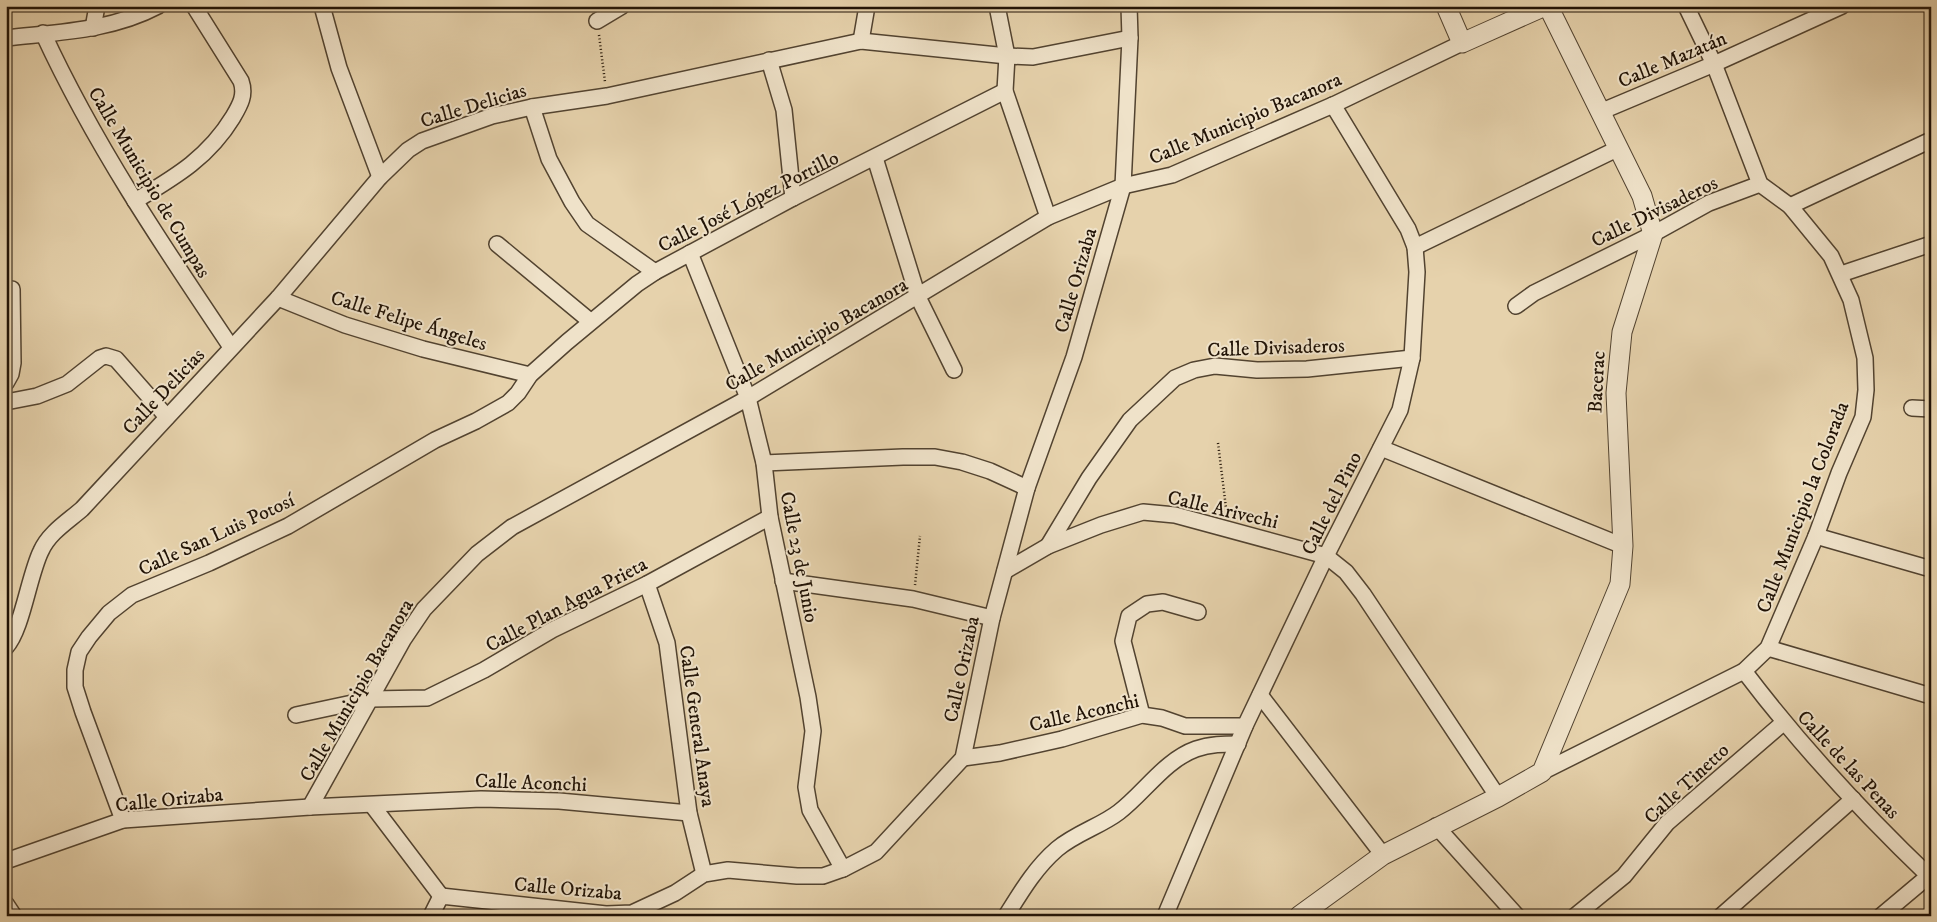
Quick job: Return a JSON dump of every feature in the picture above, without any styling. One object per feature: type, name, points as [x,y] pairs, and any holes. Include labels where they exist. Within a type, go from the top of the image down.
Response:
[{"type":"street","points":[[93,28],[97,6]]},
{"type":"street","points":[[6,38],[93,28],[124,21],[158,6]]},
{"type":"street","points":[[135,201],[179,174],[200,158],[228,124],[242,102],[243,93],[240,81],[194,6]]},
{"type":"street","points":[[322,6],[339,68],[380,177]]},
{"type":"street","points":[[597,20],[622,6]]},
{"type":"street","points":[[861,41],[867,6]]},
{"type":"street","points":[[997,6],[1007,56],[1005,91],[1048,217]]},
{"type":"street","points":[[1446,6],[1462,43],[1546,6],[1642,196],[1653,234]]},
{"type":"street","points":[[1686,6],[1714,64],[1760,184]]},
{"type":"street","name":"Calle Mazatán","points":[[1600,112],[1714,64],[1842,6]]},
{"type":"street","name":"Calle Orizaba","points":[[441,896],[606,914],[632,913],[675,893],[704,874],[728,870],[797,876],[823,876],[843,869],[876,852],[963,758],[992,618],[1027,488],[1074,357],[1123,186],[1131,7]]},
{"type":"street","name":"Calle Municipio de Cumpas","points":[[43,34],[59,68],[135,201],[231,347]]},
{"type":"street","name":"Calle Delicias","points":[[6,646],[15,633],[29,582],[44,545],[56,531],[82,509],[278,298],[380,177],[408,150],[422,141],[492,116],[532,107],[607,96],[861,41],[1033,57],[1130,38]]},
{"type":"street","name":"Calle Municipio Bacanora","points":[[310,807],[403,640],[424,609],[477,554],[512,527],[748,398],[1048,217],[1123,186],[1172,175],[1333,105],[1462,43]]},
{"type":"street","points":[[769,60],[784,110],[793,198]]},
{"type":"street","name":"Calle José López Portillo","points":[[530,375],[590,321],[655,272],[793,198],[1005,91]]},
{"type":"street","name":"Calle del Pino","points":[[1165,916],[1245,726],[1326,556],[1400,410],[1412,358],[1418,272],[1415,247],[1408,229],[1333,105]]},
{"type":"street","points":[[532,107],[550,159],[572,202],[587,224],[655,272]]},
{"type":"street","points":[[1790,206],[1931,140]]},
{"type":"street","points":[[1415,247],[1619,148]]},
{"type":"street","points":[[875,158],[918,297],[954,370]]},
{"type":"street","name":"Calle Municipio la Colorada","points":[[1542,772],[1744,671],[1768,648],[1816,536],[1839,473],[1863,417],[1866,390],[1865,358],[1851,300],[1840,274],[1831,256],[1790,206],[1760,184]]},
{"type":"street","name":"Calle Divisaderos","points":[[1516,306],[1534,292],[1653,234],[1709,204],[1760,184]]},
{"type":"street","name":"Bacerac","points":[[1542,772],[1620,584],[1623,546],[1616,392],[1622,332],[1653,234]]},
{"type":"street","points":[[497,244],[590,321]]},
{"type":"street","points":[[1840,274],[1931,244]]},
{"type":"street","name":"Calle 23 de Junio","points":[[690,253],[748,398],[764,463],[770,517],[800,656],[812,731],[806,788],[810,810],[843,869]]},
{"type":"street","points":[[6,383],[14,363],[12,289]]},
{"type":"street","name":"Calle Felipe Ángeles","points":[[278,298],[346,325],[413,346],[530,375]]},
{"type":"street","points":[[6,402],[52,391],[67,384],[100,358],[111,357],[116,359],[167,417]]},
{"type":"street","name":"Calle Divisaderos","points":[[1048,546],[1089,478],[1130,420],[1175,378],[1194,370],[1215,366],[1257,370],[1307,369],[1412,358]]},
{"type":"street","name":"Calle San Luis Potosí","points":[[123,820],[75,687],[75,670],[80,652],[89,637],[109,613],[132,595],[209,563],[288,526],[435,440],[495,411],[508,403],[518,393],[530,375]]},
{"type":"street","points":[[1912,408],[1931,409]]},
{"type":"street","points":[[1381,448],[1623,546]]},
{"type":"street","points":[[764,463],[936,457],[962,462],[990,471],[1027,488]]},
{"type":"street","name":"Calle Arivechi","points":[[1005,571],[1048,546],[1101,525],[1143,512],[1175,514],[1326,556],[1346,572],[1363,594],[1498,797]]},
{"type":"street","name":"Calle Plan Agua Prieta","points":[[296,715],[371,699],[427,698],[484,670],[552,630],[647,584],[770,517]]},
{"type":"street","points":[[1816,536],[1931,569]]},
{"type":"street","points":[[783,581],[913,599],[992,618]]},
{"type":"street","name":"Calle General Anaya","points":[[647,584],[667,643],[688,813],[704,874]]},
{"type":"street","points":[[1142,715],[1123,641],[1129,616],[1147,604],[1163,602],[1198,612]]},
{"type":"street","points":[[1768,648],[1931,696]]},
{"type":"street","name":"Calle de las Penas","points":[[1744,671],[1783,723],[1853,799],[1930,876]]},
{"type":"street","points":[[1260,695],[1383,854]]},
{"type":"street","name":"Calle Aconchi","points":[[963,758],[1000,753],[1062,739],[1142,715],[1162,718],[1185,726],[1245,726]]},
{"type":"street","name":"Calle Tinetto","points":[[1574,916],[1624,876],[1667,823],[1783,723]]},
{"type":"street","points":[[1006,916],[1038,868],[1058,849],[1084,831],[1118,813],[1174,761],[1195,749],[1214,744],[1238,744]]},
{"type":"street","points":[[1298,916],[1383,854],[1436,826],[1498,797],[1542,772]]},
{"type":"street","name":"Calle Aconchi","points":[[372,804],[481,799],[559,801],[688,813]]},
{"type":"street","points":[[1721,916],[1853,799]]},
{"type":"street","points":[[372,804],[441,896],[431,916]]},
{"type":"street","name":"Calle Orizaba","points":[[6,862],[123,820],[372,804]]},
{"type":"street","points":[[1436,826],[1517,916]]},
{"type":"street","points":[[1881,916],[1930,876]]},
{"type":"street","points":[[6,904],[14,916]]},
{"type":"path","points":[[597,20],[607,96]]},
{"type":"path","points":[[1218,442],[1229,528]]},
{"type":"path","points":[[913,599],[920,536]]}]
